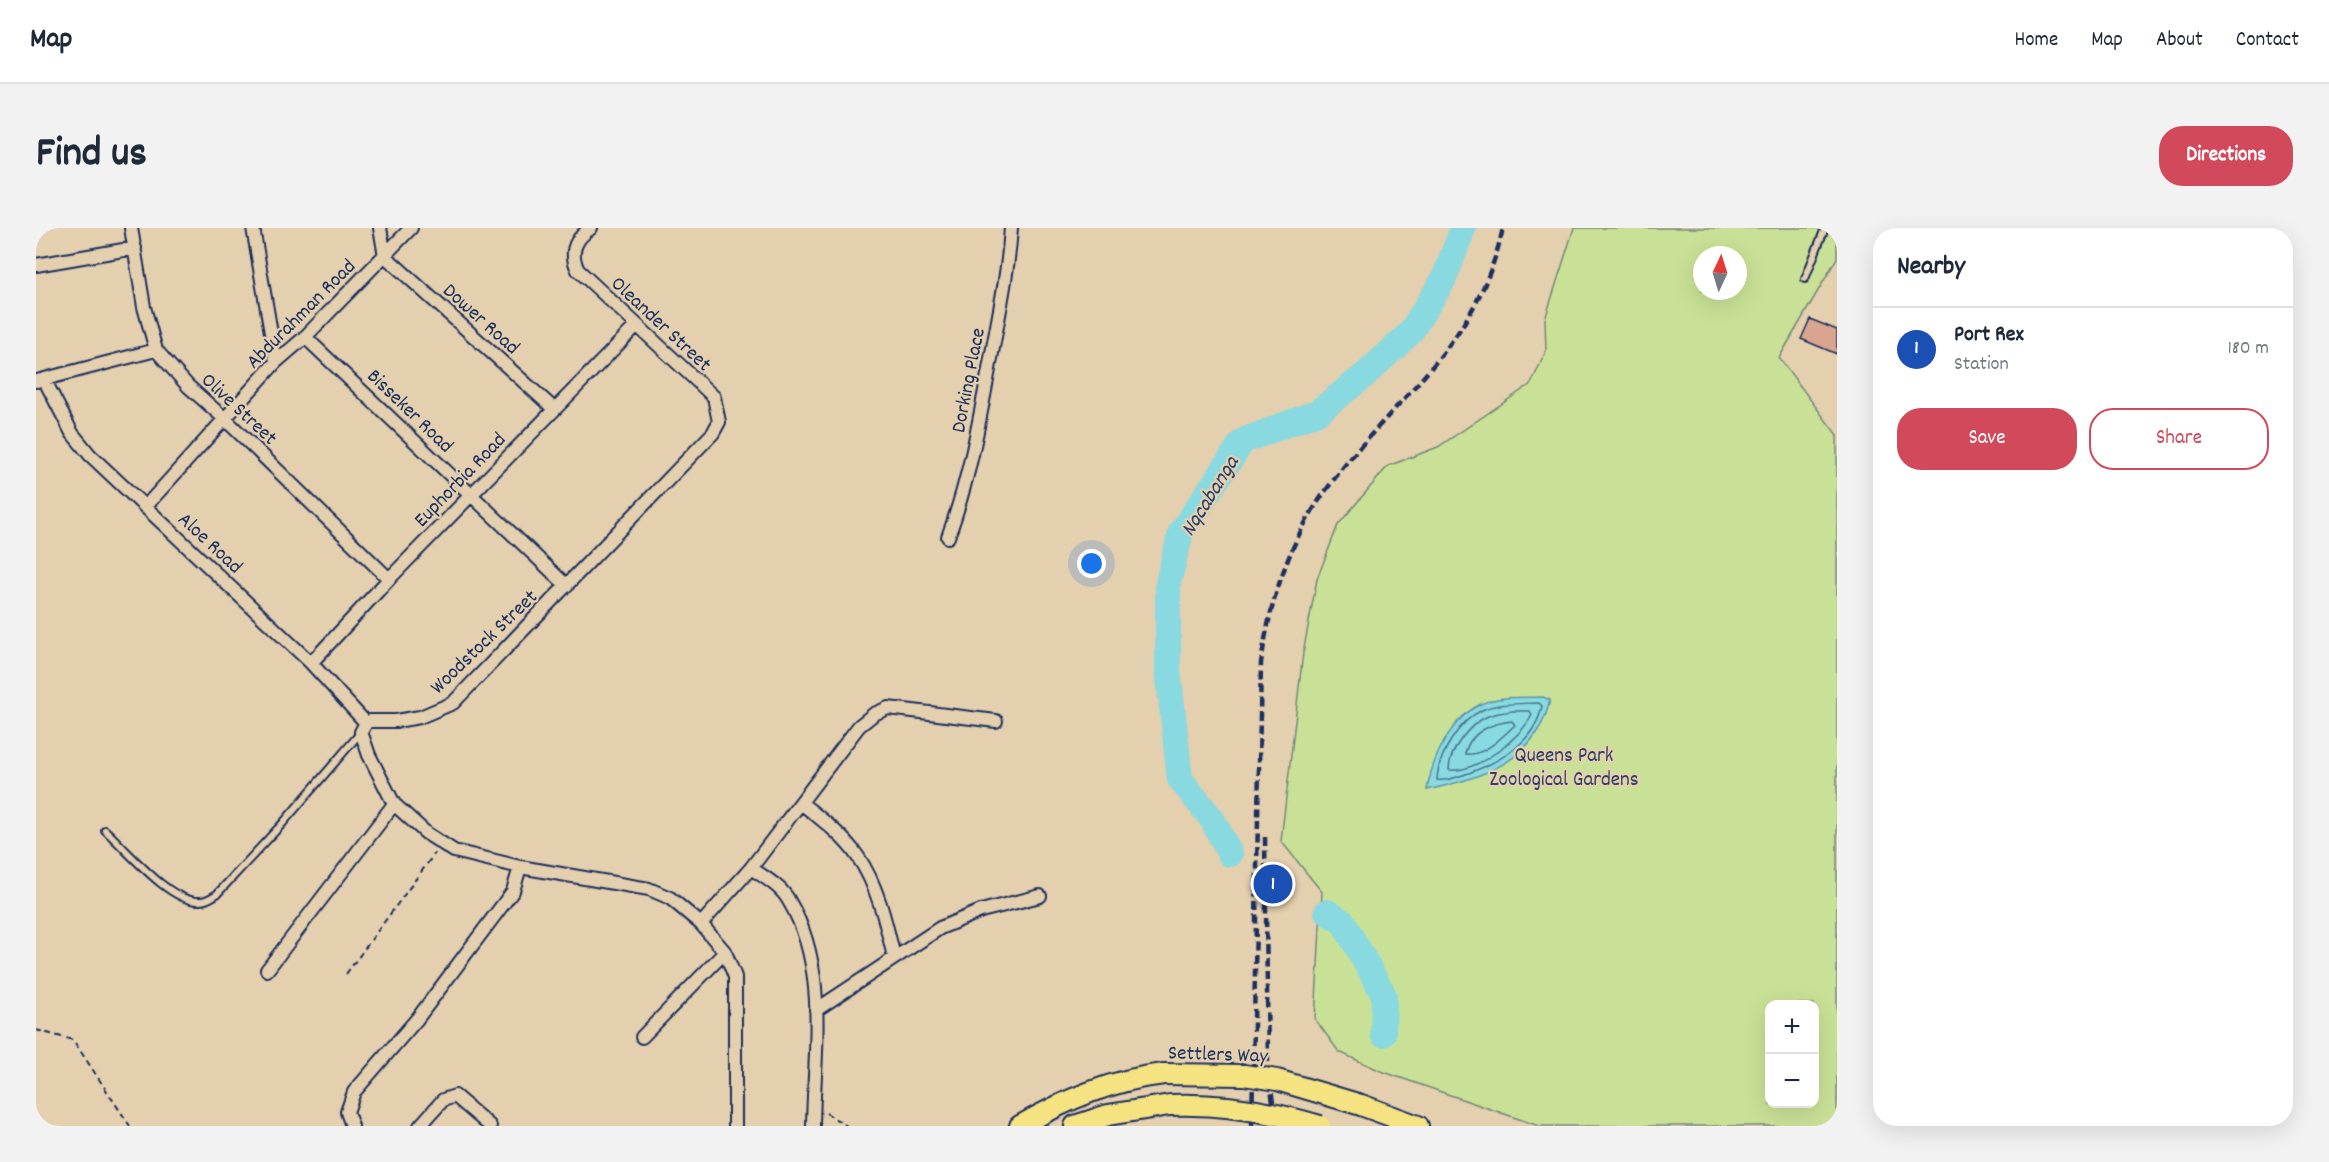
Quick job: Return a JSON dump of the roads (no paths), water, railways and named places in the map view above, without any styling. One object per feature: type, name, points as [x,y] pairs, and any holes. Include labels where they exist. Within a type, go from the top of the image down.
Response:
[{"type":"main road","name":"Settlers Way","points":[[1020,1126],[1051,1108],[1099,1088],[1131,1078],[1164,1074],[1244,1075],[1277,1080],[1361,1105],[1418,1126]]},
{"type":"main road","points":[[1075,1126],[1108,1115],[1170,1105],[1208,1104],[1239,1107],[1320,1126]]},
{"type":"street","name":"Olive Street","points":[[131,228],[144,307],[156,350],[188,386],[225,419],[389,579]]},
{"type":"street","points":[[253,228],[276,362]]},
{"type":"street","points":[[380,228],[385,256]]},
{"type":"street","name":"Abdurahman Road","points":[[145,507],[276,362],[305,337],[411,228]]},
{"type":"street","name":"Oleander Street","points":[[591,228],[573,250],[574,261],[584,277],[714,397],[719,422],[712,433]]},
{"type":"street","name":"Dorking Place","points":[[948,537],[964,492],[975,442],[1006,277],[1011,228]]},
{"type":"street","points":[[36,265],[135,249]]},
{"type":"street","name":"Dower Road","points":[[385,256],[554,409]]},
{"type":"street","name":"Euphorbia Road","points":[[311,663],[389,579],[637,325]]},
{"type":"street","name":"Bisseker Road","points":[[305,337],[567,586]]},
{"type":"street","points":[[40,380],[156,350]]},
{"type":"street","name":"Aloe Road","points":[[40,380],[72,433],[90,455],[311,663],[363,728]]},
{"type":"street","name":"Woodstock Street","points":[[363,728],[420,717],[453,703],[712,433]]},
{"type":"street","points":[[701,924],[751,868],[859,726],[874,714],[888,708],[996,720]]},
{"type":"street","points":[[363,728],[369,755],[394,804],[441,843],[462,855],[659,892],[670,898],[701,924],[725,952],[736,987],[735,1126]]},
{"type":"street","points":[[801,803],[841,837],[858,857],[882,912],[894,957]]},
{"type":"street","points":[[267,970],[394,804]]},
{"type":"street","points":[[352,1126],[347,1112],[354,1092],[417,1019],[513,891],[520,867]]},
{"type":"street","points":[[751,868],[789,899],[812,963],[817,989],[813,1126]]},
{"type":"street","points":[[816,1010],[940,928],[981,911],[1040,897]]},
{"type":"street","points":[[642,1037],[725,952]]},
{"type":"street","points":[[420,1126],[443,1100],[455,1096],[490,1126]]},
{"type":"lane","points":[[1805,279],[1825,228]]},
{"type":"lane","points":[[105,830],[171,891],[198,902],[217,894],[284,823],[363,728]]},
{"type":"water","points":[[1543,697],[1550,700],[1543,721],[1533,738],[1520,752],[1487,772],[1427,790],[1438,753],[1459,720],[1486,702],[1511,698]]},
{"type":"waterway","name":"Nqcabanga","points":[[1230,854],[1212,819],[1180,779],[1168,670],[1168,583],[1181,532],[1243,441],[1318,412],[1365,375],[1410,333],[1444,279],[1463,228]]},
{"type":"waterway","name":"Nqcabanga","points":[[1327,912],[1343,922],[1384,995],[1383,1034]]},
{"type":"railway","points":[[1252,1126],[1261,663],[1275,596],[1300,532],[1324,493],[1376,429],[1428,371],[1452,341],[1473,308],[1490,271],[1503,228]]},
{"type":"railway","points":[[1265,837],[1268,1064],[1276,1126]]},
{"type":"place","name":"Port Rex","points":[[1273,884]]},
{"type":"park label","name":"Queens Park Zoological Gardens","points":[[1564,766]]}]
